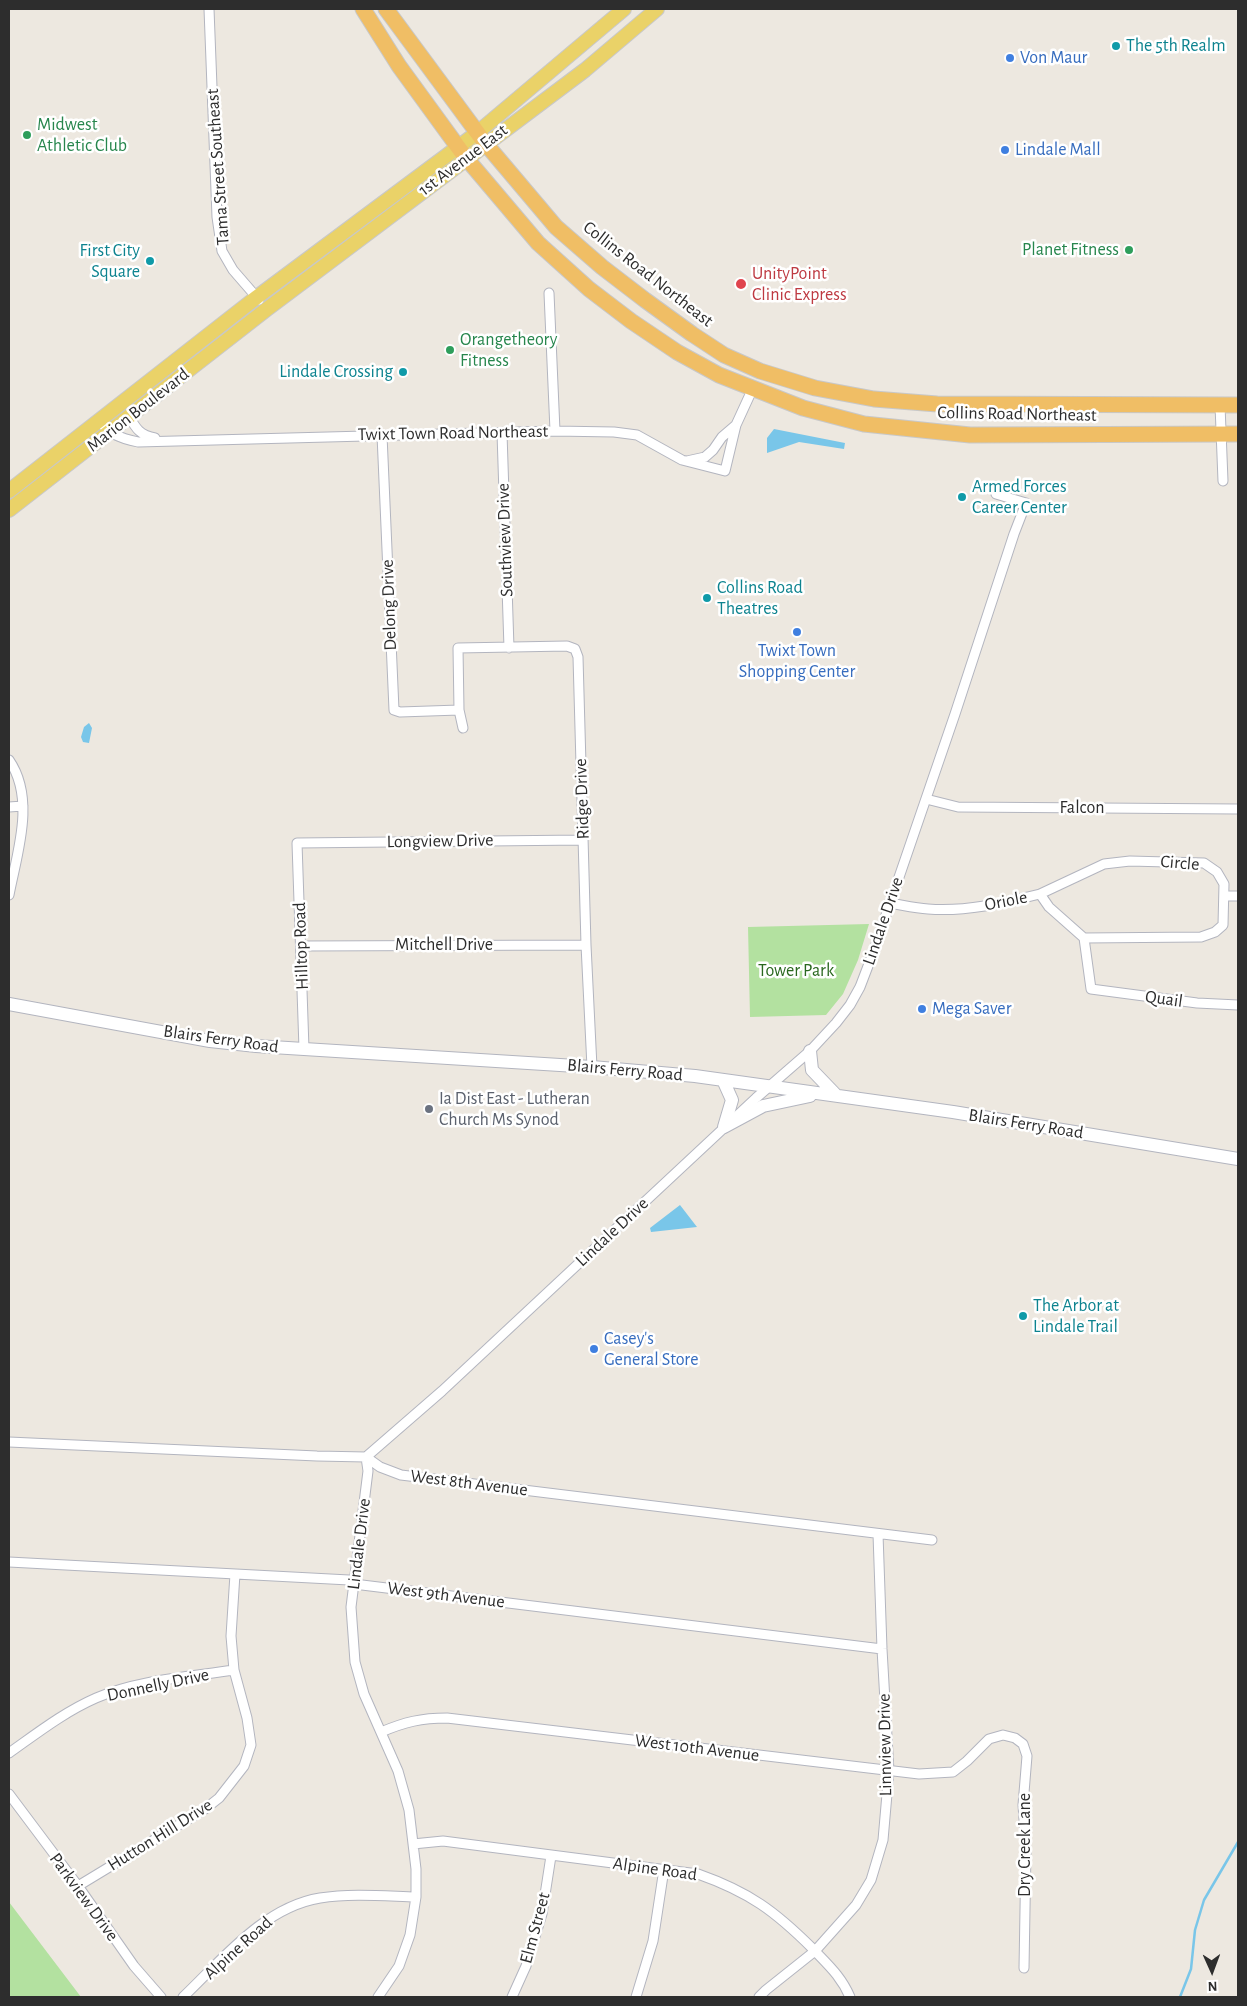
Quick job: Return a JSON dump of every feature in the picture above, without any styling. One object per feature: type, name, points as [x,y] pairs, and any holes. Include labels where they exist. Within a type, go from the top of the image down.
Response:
[{"type":"highway","name":"Collins Road Northeast","points":[[363,9],[399,66],[462,153],[538,243],[589,289],[631,321],[677,352],[719,375],[803,408],[864,424],[970,435],[1238,434]]},
{"type":"highway","name":"Collins Road Northeast","points":[[386,9],[481,138],[556,227],[602,267],[692,334],[724,355],[760,371],[815,388],[874,399],[937,404],[1238,405]]},
{"type":"main road","name":"1st Avenue East","points":[[267,309],[481,138],[624,9]]},
{"type":"main road","name":"1st Avenue East","points":[[481,138],[585,70],[657,9]]},
{"type":"main road","name":"1st Avenue East","points":[[257,297],[462,153]]},
{"type":"main road","name":"Marion Boulevard","points":[[11,499],[99,421],[257,297]]},
{"type":"main road","name":"Marion Boulevard","points":[[11,499],[109,432],[267,309]]},
{"type":"main road","name":"Blairs Ferry Road","points":[[9,1004],[210,1040],[304,1049],[592,1067],[723,1080],[970,1115],[1238,1160]]},
{"type":"main road","points":[[810,1050],[812,1070],[837,1096]]},
{"type":"main road","points":[[723,1080],[732,1100],[724,1128]]},
{"type":"main road","points":[[724,1128],[764,1106],[822,1093]]},
{"type":"street","name":"Tama Street Southeast","points":[[209,9],[217,217],[222,251],[232,270],[267,309]]},
{"type":"street","points":[[549,293],[555,431]]},
{"type":"street","name":"Twixt Town Road Northeast","points":[[109,432],[138,442],[555,431],[614,432],[637,436],[686,461],[725,471],[736,425],[753,388]]},
{"type":"street","points":[[1220,405],[1223,481]]},
{"type":"street","points":[[129,416],[135,428],[143,435],[165,441]]},
{"type":"street","points":[[99,421],[109,432]]},
{"type":"street","name":"Twixt Town Road Northeast","points":[[686,461],[705,457],[713,450],[722,437],[736,425]]},
{"type":"street","name":"Southview Drive","points":[[502,433],[509,648]]},
{"type":"street","name":"Delong Drive","points":[[382,435],[394,710],[400,712],[459,710]]},
{"type":"street","name":"Lindale Drive","points":[[378,1997],[399,1966],[410,1935],[416,1897],[416,1869],[409,1810],[398,1771],[364,1694],[355,1662],[351,1608],[368,1471],[366,1457],[442,1391],[810,1050],[850,1005],[860,987],[926,799],[1026,503],[996,494]]},
{"type":"street","name":"Ridge Drive","points":[[459,710],[458,648],[567,646],[575,649],[578,657],[586,944],[592,1067]]},
{"type":"street","points":[[459,710],[463,728]]},
{"type":"street","points":[[9,760],[20,785],[23,806],[22,828],[9,896]]},
{"type":"street","name":"Falcon","points":[[926,799],[958,807],[1238,809]]},
{"type":"street","points":[[9,806],[23,806]]},
{"type":"street","name":"Longview Drive","points":[[297,843],[583,840]]},
{"type":"street","name":"Hilltop Road","points":[[297,843],[304,1049]]},
{"type":"street","name":"Circle","points":[[1040,894],[1104,864],[1130,861],[1204,863],[1217,872],[1224,884],[1223,925],[1215,932],[1201,938],[1084,938]]},
{"type":"street","name":"Oriole","points":[[889,903],[928,909],[958,909],[998,904],[1040,894],[1049,907],[1084,938]]},
{"type":"street","points":[[1224,896],[1238,896]]},
{"type":"street","name":"Quail","points":[[1084,938],[1091,988],[1197,1004],[1238,1005]]},
{"type":"street","name":"Mitchell Drive","points":[[301,946],[586,944]]},
{"type":"street","name":"West 8th Avenue","points":[[9,1442],[366,1457],[380,1467],[401,1475],[932,1540]]},
{"type":"street","name":"Linnview Drive","points":[[759,1997],[815,1951],[856,1905],[871,1880],[883,1840],[889,1771],[878,1534]]},
{"type":"street","name":"West 9th Avenue","points":[[9,1562],[349,1580],[354,1584],[882,1649]]},
{"type":"street","name":"Hutton Hill Drive","points":[[78,1886],[205,1809],[219,1798],[244,1766],[252,1745],[234,1670],[232,1636],[235,1574]]},
{"type":"street","name":"Donnelly Drive","points":[[9,1753],[55,1720],[95,1698],[128,1688],[234,1670]]},
{"type":"street","name":"West 10th Avenue","points":[[381,1732],[402,1723],[421,1718],[447,1718],[889,1771],[936,1774],[953,1772],[967,1762],[989,1739],[1003,1735]]},
{"type":"street","name":"Dry Creek Lane","points":[[1003,1735],[1015,1738],[1024,1744],[1027,1756],[1023,1805],[1026,1851],[1024,1968]]},
{"type":"street","name":"Parkview Drive","points":[[9,1794],[78,1886],[134,1966],[161,1997]]},
{"type":"street","name":"Alpine Road","points":[[414,1844],[443,1841],[698,1874],[728,1885],[762,1904],[782,1918],[837,1973],[850,1997]]},
{"type":"street","name":"Elm Street","points":[[512,1997],[526,1966],[542,1914],[551,1856]]},
{"type":"street","points":[[636,1997],[653,1941],[664,1869]]},
{"type":"street","name":"Alpine Road","points":[[183,1997],[259,1925],[278,1912],[320,1898],[345,1896],[416,1897]]},
{"type":"green space","name":"Tower Park","points":[[869,924],[858,960],[843,994],[826,1015],[750,1017],[748,927]]},
{"type":"green space","points":[[9,1902],[81,1997],[9,1997]]},
{"type":"water","points":[[774,429],[845,443],[844,449],[799,442],[767,453],[767,438]]},
{"type":"water","points":[[89,723],[92,728],[89,743],[83,742],[81,737],[84,727]]},
{"type":"water","points":[[680,1205],[697,1227],[651,1232],[650,1228]]},
{"type":"waterway","points":[[1180,1997],[1191,1969],[1195,1930],[1204,1900],[1238,1842]]},
{"type":"place","name":"The 5th Realm","points":[[1116,46]]},
{"type":"place","name":"Von Maur","points":[[1010,58]]},
{"type":"place","name":"Midwest Athletic Club","points":[[27,135]]},
{"type":"place","name":"Lindale Mall","points":[[1005,150]]},
{"type":"place","name":"Planet Fitness","points":[[1129,250]]},
{"type":"place","name":"First City Square","points":[[150,261]]},
{"type":"place","name":"UnityPoint Clinic Express","points":[[741,284]]},
{"type":"place","name":"Orangetheory Fitness","points":[[450,350]]},
{"type":"place","name":"Lindale Crossing","points":[[403,372]]},
{"type":"place","name":"Armed Forces Career Center","points":[[962,497]]},
{"type":"place","name":"Collins Road Theatres","points":[[707,598]]},
{"type":"place","name":"Twixt Town Shopping Center","points":[[797,632]]},
{"type":"place","name":"Mega Saver","points":[[922,1009]]},
{"type":"place","name":"Ia Dist East - Lutheran Church Ms Synod","points":[[429,1109]]},
{"type":"place","name":"The Arbor at Lindale Trail","points":[[1023,1316]]},
{"type":"place","name":"Casey's General Store","points":[[594,1349]]}]
